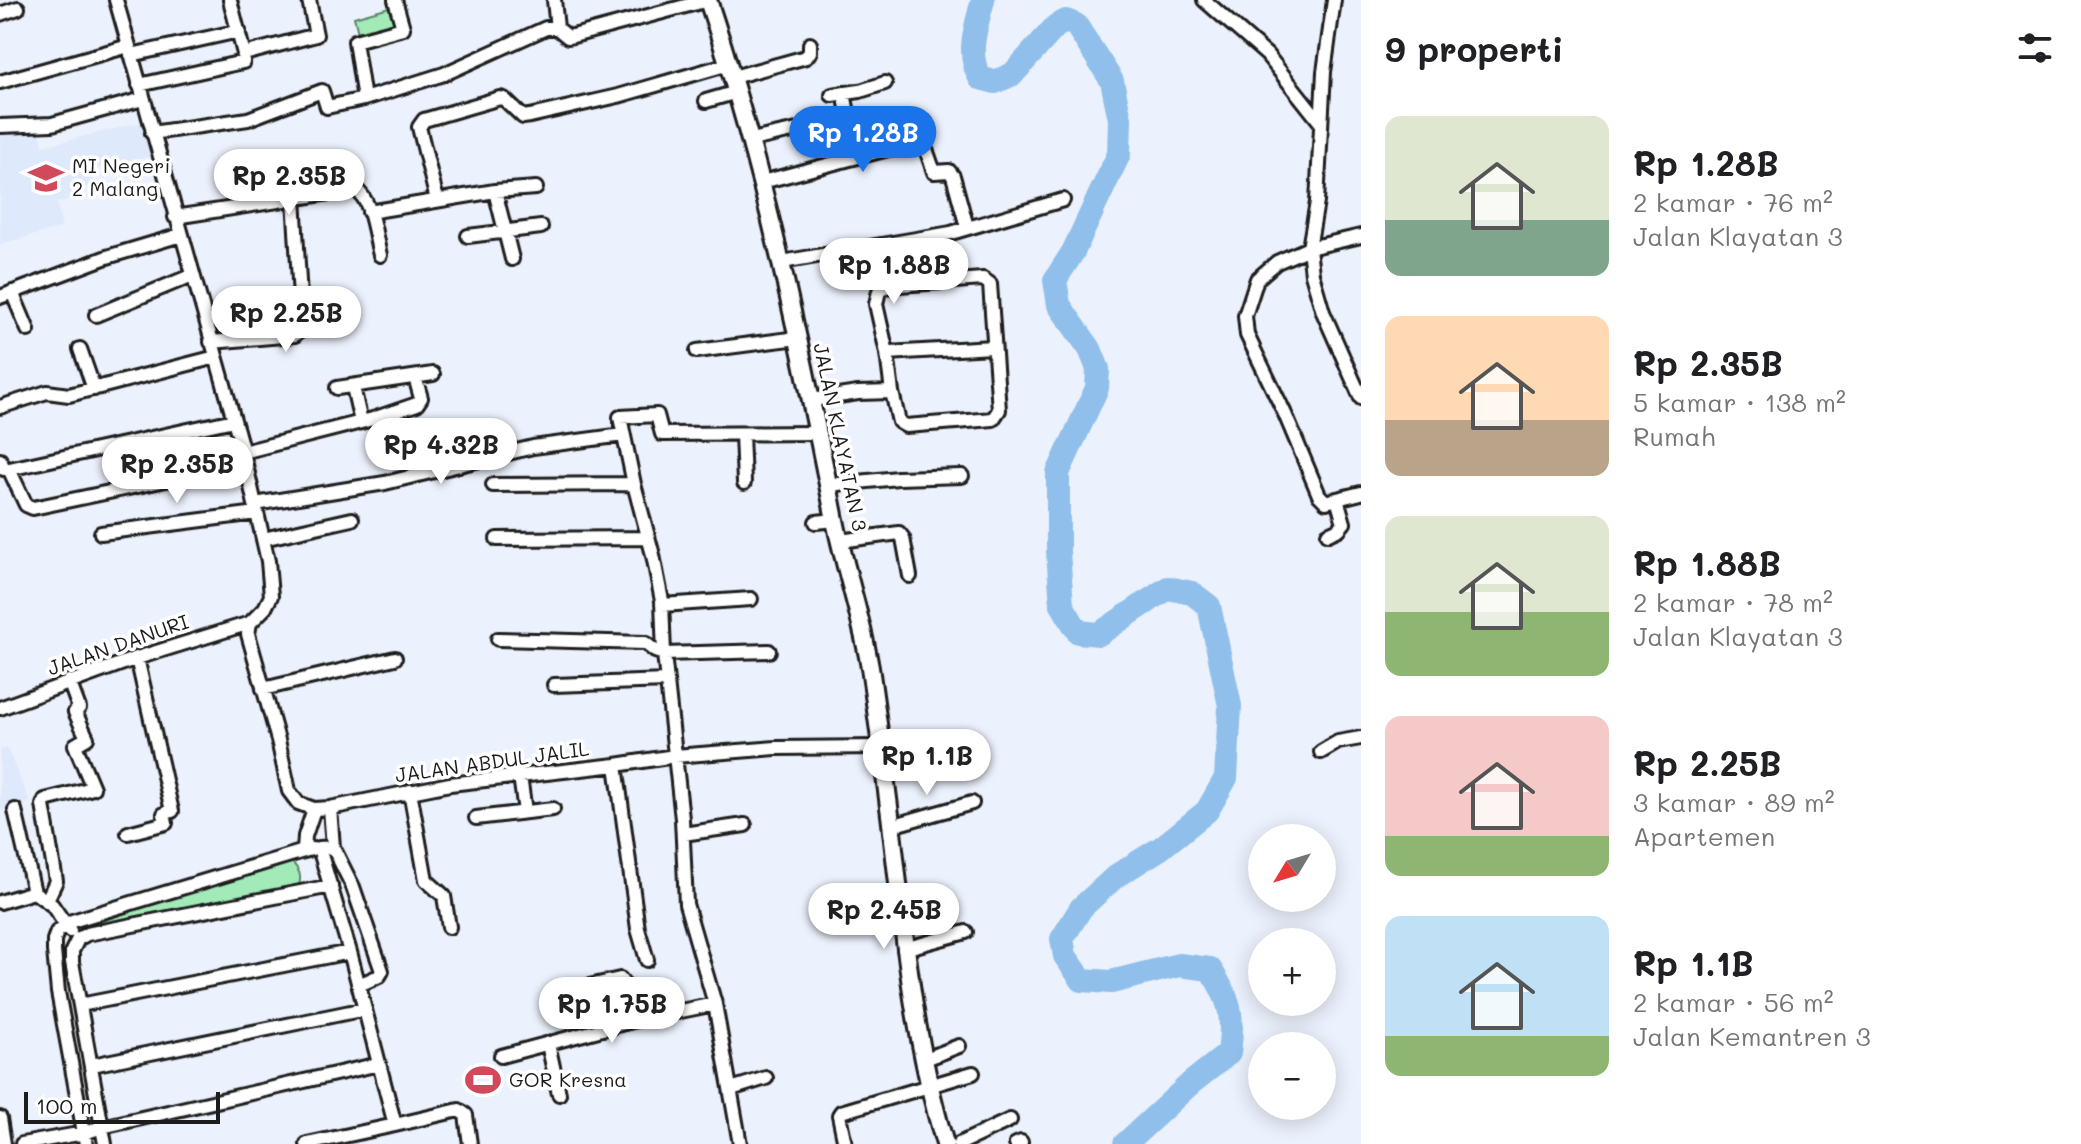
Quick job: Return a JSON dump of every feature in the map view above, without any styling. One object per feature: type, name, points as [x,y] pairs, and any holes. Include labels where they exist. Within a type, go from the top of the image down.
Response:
[{"type":"street","points":[[116,0],[243,452],[263,539],[271,596],[265,608],[250,623],[248,634],[289,791],[298,803],[314,809],[305,836],[304,851]]},
{"type":"street","points":[[139,85],[243,62],[244,54],[230,0]]},
{"type":"street","points":[[244,54],[316,35],[309,0]]},
{"type":"street","points":[[364,99],[355,41],[403,28],[395,0]]},
{"type":"street","points":[[554,0],[557,28],[568,37],[708,0]]},
{"type":"street","name":"JALAN KLAYATAN 3","points":[[708,0],[751,140],[782,262],[835,520],[867,653],[904,949],[923,1060],[945,1144]]},
{"type":"street","points":[[1204,0],[1267,55],[1321,123]]},
{"type":"street","points":[[1334,0],[1321,123],[1317,202],[1309,248],[1312,274],[1323,312],[1359,389]]},
{"type":"street","points":[[0,14],[18,8]]},
{"type":"street","points":[[152,133],[248,119],[322,91],[327,107],[364,99],[444,74],[539,30],[557,28]]},
{"type":"street","points":[[0,82],[130,51],[239,31]]},
{"type":"street","points":[[437,200],[419,127],[424,120],[500,98],[523,117],[618,96],[733,78],[806,57],[810,44]]},
{"type":"street","points":[[706,101],[733,78]]},
{"type":"street","points":[[751,140],[844,120],[848,113],[838,94],[885,83]]},
{"type":"street","points":[[0,126],[52,124],[143,99]]},
{"type":"street","points":[[762,182],[919,141],[927,152],[934,172],[949,171],[953,176],[967,227]]},
{"type":"street","points":[[369,212],[495,191],[536,188]]},
{"type":"street","points":[[175,217],[355,189],[361,193],[369,212],[380,255]]},
{"type":"street","points":[[495,191],[512,259]]},
{"type":"street","points":[[211,342],[295,335],[299,330],[301,314],[294,198]]},
{"type":"street","points":[[782,262],[951,233],[1063,200]]},
{"type":"street","points":[[468,236],[541,227]]},
{"type":"street","points":[[28,330],[6,295],[107,257],[181,235]]},
{"type":"street","points":[[1361,236],[1309,248],[1277,262],[1257,279],[1245,316],[1247,335],[1319,495],[1326,502],[1361,493]]},
{"type":"street","points":[[96,315],[193,275]]},
{"type":"street","points":[[983,279],[990,284],[999,410],[993,419],[906,426],[899,422],[887,353],[876,304],[879,291],[899,285],[983,279]]},
{"type":"street","points":[[301,314],[345,311]]},
{"type":"street","points":[[697,351],[790,339]]},
{"type":"street","points":[[887,353],[993,347]]},
{"type":"street","points":[[80,349],[94,389]]},
{"type":"street","points":[[0,407],[47,392],[69,395],[216,357]]},
{"type":"street","points":[[337,388],[433,374]]},
{"type":"street","points":[[234,420],[5,464],[26,505],[41,508],[171,479],[196,464],[361,422],[417,404],[421,398],[415,377]]},
{"type":"street","points":[[353,387],[361,422]]},
{"type":"street","points":[[812,400],[892,392]]},
{"type":"street","points":[[740,1144],[715,1004],[686,904],[683,834],[664,654],[662,605],[620,416],[657,415],[660,434],[818,433]]},
{"type":"street","points":[[742,434],[744,483]]},
{"type":"street","points":[[101,533],[256,509],[385,483],[533,447],[623,435]]},
{"type":"street","points":[[828,485],[962,476]]},
{"type":"street","points":[[493,485],[634,484]]},
{"type":"street","points":[[1328,534],[1344,523],[1337,499]]},
{"type":"street","points":[[263,539],[352,519]]},
{"type":"street","points":[[816,522],[835,520]]},
{"type":"street","points":[[840,541],[899,533],[903,538],[910,576]]},
{"type":"street","points":[[497,539],[648,538]]},
{"type":"street","points":[[662,605],[751,599]]},
{"type":"street","name":"JALAN DANURI","points":[[1,704],[250,623]]},
{"type":"street","points":[[498,639],[645,643],[664,654],[769,651]]},
{"type":"street","points":[[128,833],[165,823],[164,814],[172,811],[137,658]]},
{"type":"street","points":[[263,689],[395,658]]},
{"type":"street","points":[[47,900],[56,881],[43,805],[45,800],[93,788],[75,744],[87,738],[75,712],[79,708],[69,681]]},
{"type":"street","points":[[554,685],[667,681]]},
{"type":"street","points":[[1321,752],[1338,742],[1361,738]]},
{"type":"street","name":"JALAN ABDUL JALIL","points":[[314,809],[410,791],[675,756],[776,748],[881,747]]},
{"type":"street","points":[[616,765],[638,929],[647,960]]},
{"type":"street","points":[[520,776],[525,812]]},
{"type":"street","points":[[410,791],[426,880],[444,896],[449,927]]},
{"type":"street","points":[[891,826],[972,803]]},
{"type":"street","points":[[330,808],[333,847],[353,887],[381,962],[379,976],[359,985]]},
{"type":"street","points":[[476,818],[553,809]]},
{"type":"street","points":[[15,810],[34,892],[47,900],[78,939]]},
{"type":"street","points":[[683,834],[745,825]]},
{"type":"street","points":[[85,1139],[58,992],[54,940],[64,925],[304,851],[333,847]]},
{"type":"street","points":[[319,848],[395,1125]]},
{"type":"street","points":[[105,1144],[72,962],[72,951],[78,939],[87,934],[331,886]]},
{"type":"street","points":[[0,902],[34,892]]},
{"type":"street","points":[[904,949],[966,932]]},
{"type":"street","points":[[80,1005],[350,952]]},
{"type":"street","points":[[554,994],[620,979],[626,987],[636,1020]]},
{"type":"street","points":[[501,1056],[636,1020],[715,1004]]},
{"type":"street","points":[[92,1065],[365,1009]]},
{"type":"street","points":[[548,1044],[559,1094]]},
{"type":"street","points":[[923,1060],[959,1046]]},
{"type":"street","points":[[22,1144],[85,1139],[102,1127],[379,1064]]},
{"type":"street","points":[[845,1144],[841,1112],[973,1073]]},
{"type":"street","points":[[731,1089],[766,1078]]},
{"type":"street","points":[[307,1144],[459,1110],[466,1115],[470,1144]]},
{"type":"street","points":[[0,1118],[4,1144]]},
{"type":"street","points":[[959,1144],[1010,1120]]},
{"type":"shaded area","name":"MI Negeri 2 Malang","points":[[143,122],[152,156],[91,170],[94,185],[78,189],[79,197],[57,203],[62,228],[0,244],[0,129],[39,127],[43,146]]},
{"type":"shaded area","points":[[7,748],[30,802],[0,811],[0,750]]},
{"type":"green space","points":[[393,6],[399,26],[359,37],[354,17]]},
{"type":"green space","points":[[285,861],[292,862],[298,870],[299,886],[90,925]]},
{"type":"waterway","points":[[983,0],[973,49],[980,78],[995,82],[1013,74],[1056,26],[1066,21],[1076,25],[1112,81],[1120,119],[1119,154],[1073,252],[1055,280],[1059,305],[1090,349],[1098,369],[1097,388],[1058,473],[1062,605],[1078,632],[1099,634],[1168,588],[1192,593],[1209,606],[1230,706],[1226,778],[1207,811],[1161,848],[1116,876],[1081,908],[1062,939],[1065,956],[1082,980],[1111,982],[1179,965],[1210,969],[1227,999],[1231,1018],[1229,1053],[1191,1083],[1125,1144]]},
{"type":"place","name":"MI Negeri 2 Malang","points":[[46,178]]},
{"type":"place","name":"GOR Kresna","points":[[483,1080]]}]
